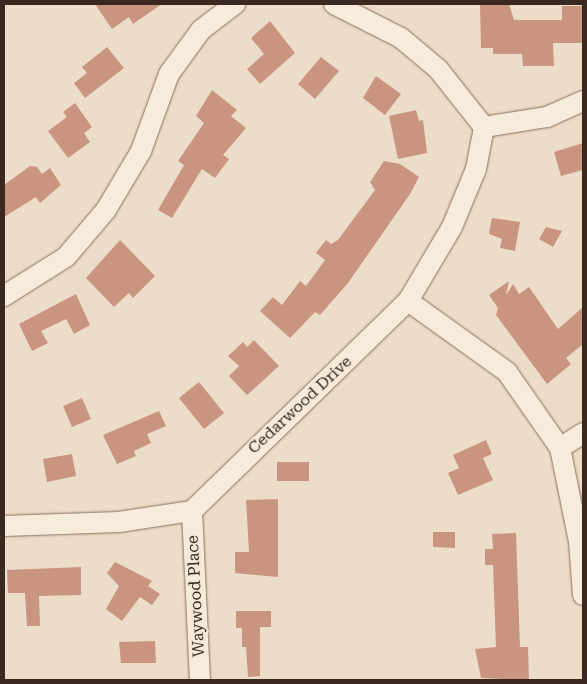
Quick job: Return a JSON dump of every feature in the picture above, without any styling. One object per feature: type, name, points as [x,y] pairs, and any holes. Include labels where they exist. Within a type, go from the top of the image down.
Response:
[{"type":"street","points":[[4,296],[66,257],[106,210],[141,152],[169,74],[202,30],[235,4]]},
{"type":"street","points":[[334,4],[401,38],[438,69],[484,127],[547,117],[583,101]]},
{"type":"street","name":"Cedarwood Drive","points":[[192,511],[408,301],[452,227],[476,170],[484,127]]},
{"type":"street","points":[[408,301],[507,372],[560,448],[579,541],[583,595]]},
{"type":"street","points":[[560,448],[583,432]]},
{"type":"street","points":[[4,526],[119,522],[192,511]]},
{"type":"street","name":"Waywood Place","points":[[192,511],[200,680]]},
{"type":"building","points":[[95,4],[162,4],[133,24],[129,17],[112,29]]},
{"type":"building","points":[[480,4],[509,4],[514,20],[562,20],[562,6],[583,6],[583,43],[553,43],[554,66],[523,66],[522,54],[493,54],[493,48],[481,48]]},
{"type":"building","points":[[270,21],[295,53],[260,84],[247,69],[264,54],[251,38]]},
{"type":"building","points":[[107,47],[124,68],[85,98],[74,83],[87,73],[82,67]]},
{"type":"building","points":[[321,57],[339,71],[315,99],[298,84]]},
{"type":"building","points":[[376,76],[401,94],[385,115],[363,98]]},
{"type":"building","points":[[212,90],[237,110],[231,116],[246,128],[223,155],[229,159],[215,178],[202,169],[172,218],[158,210],[184,165],[178,161],[204,123],[196,116]]},
{"type":"building","points":[[75,103],[92,127],[84,133],[90,142],[68,158],[48,131],[67,117],[63,112]]},
{"type":"building","points":[[416,110],[419,121],[423,120],[427,153],[398,159],[389,116]]},
{"type":"building","points":[[583,143],[583,170],[561,176],[554,152]]},
{"type":"building","points":[[384,161],[400,164],[419,177],[410,194],[348,283],[320,315],[315,312],[290,338],[260,311],[273,297],[282,305],[300,281],[306,286],[325,260],[316,253],[326,240],[331,244],[338,240],[375,190],[370,182]]},
{"type":"building","points":[[30,166],[37,167],[42,174],[50,168],[61,185],[40,203],[36,197],[4,217],[4,185]]},
{"type":"building","points":[[492,218],[520,222],[515,251],[500,248],[502,239],[489,234]]},
{"type":"building","points":[[546,227],[562,231],[553,247],[539,239]]},
{"type":"building","points":[[120,240],[155,276],[133,298],[129,293],[114,307],[86,278]]},
{"type":"building","points":[[509,281],[506,295],[513,284],[519,294],[529,287],[558,329],[583,307],[583,344],[566,358],[571,364],[547,384],[496,315],[498,308],[489,295]]},
{"type":"building","points":[[76,294],[90,325],[74,334],[66,319],[41,331],[48,343],[32,351],[19,324]]},
{"type":"building","points":[[254,340],[279,366],[247,395],[229,376],[239,366],[228,356],[243,342],[247,347]]},
{"type":"building","points":[[199,382],[224,413],[204,429],[179,398]]},
{"type":"building","points":[[82,398],[91,419],[72,427],[63,406]]},
{"type":"building","points":[[159,411],[166,426],[147,434],[151,443],[134,451],[136,456],[117,464],[103,435]]},
{"type":"building","points":[[486,440],[492,454],[483,458],[493,480],[458,495],[448,473],[459,468],[453,455]]},
{"type":"building","points":[[72,454],[76,476],[47,482],[43,459]]},
{"type":"building","points":[[277,462],[309,462],[309,481],[277,481]]},
{"type":"building","points":[[278,499],[278,577],[235,573],[235,552],[249,552],[246,500]]},
{"type":"building","points":[[433,532],[455,532],[455,548],[433,547]]},
{"type":"building","points":[[516,533],[520,647],[528,647],[529,680],[481,678],[475,649],[496,647],[493,565],[485,565],[485,549],[493,549],[492,534]]},
{"type":"building","points":[[115,562],[152,581],[148,586],[160,594],[152,605],[140,597],[122,621],[106,609],[119,586],[107,573]]},
{"type":"building","points":[[81,567],[81,595],[39,596],[40,626],[27,626],[25,593],[8,593],[7,570]]},
{"type":"building","points":[[236,611],[271,611],[271,627],[260,627],[260,676],[248,677],[246,647],[242,647],[242,628],[236,628]]},
{"type":"building","points":[[155,641],[156,663],[121,663],[119,642]]}]
